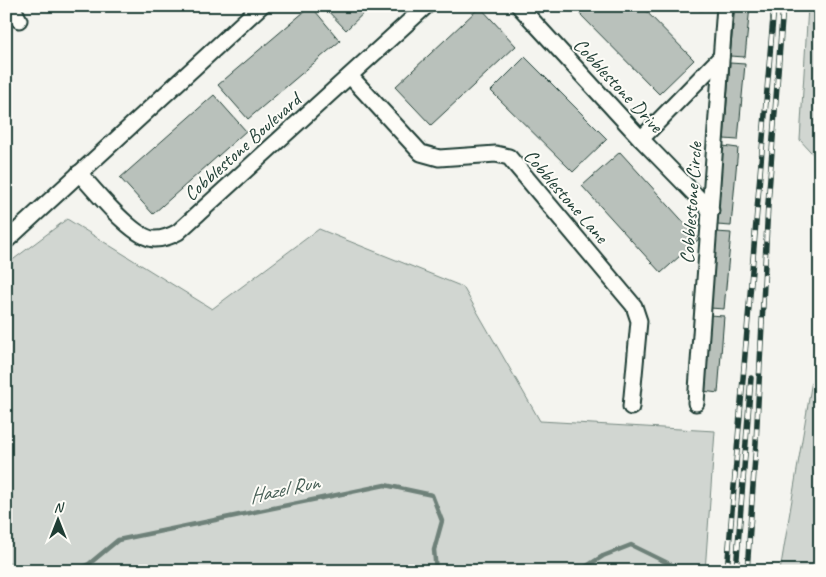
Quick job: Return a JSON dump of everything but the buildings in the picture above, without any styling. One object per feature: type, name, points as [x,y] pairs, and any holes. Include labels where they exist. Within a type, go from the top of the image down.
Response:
[{"type":"street","points":[[12,6],[19,20]]},
{"type":"street","points":[[6,240],[261,6]]},
{"type":"street","name":"Cobblestone Boulevard","points":[[79,173],[136,232],[155,240],[168,237],[178,232],[426,6]]},
{"type":"street","name":"Cobblestone Drive","points":[[519,6],[641,139],[711,211]]},
{"type":"street","name":"Cobblestone Circle","points":[[696,403],[725,6]]},
{"type":"street","points":[[641,139],[721,57]]},
{"type":"street","name":"Cobblestone Lane","points":[[350,76],[421,153],[439,158],[496,154],[509,157],[634,306],[639,321],[631,407]]},
{"type":"path","points":[[555,10],[560,6]]},
{"type":"path","points":[[692,6],[694,9],[708,10]]},
{"type":"shaded area","points":[[808,6],[820,6],[820,162],[800,140]]},
{"type":"shaded area","points":[[67,219],[212,309],[319,229],[463,287],[540,421],[715,431],[705,571],[6,571],[6,265]]},
{"type":"shaded area","points":[[820,333],[820,571],[780,571]]},
{"type":"waterway","name":"Hazel Run","points":[[74,571],[89,564],[118,540],[385,485],[432,495],[442,521],[434,550],[436,571]]},
{"type":"waterway","name":"Hazel Run","points":[[579,571],[603,556],[631,545],[684,571]]},
{"type":"waterway","name":"Hazel Run","points":[[6,563],[24,571]]},
{"type":"railway","points":[[727,571],[774,6]]},
{"type":"railway","points":[[747,571],[756,443],[768,204],[783,6]]},
{"type":"railway","points":[[736,571],[751,378]]}]
